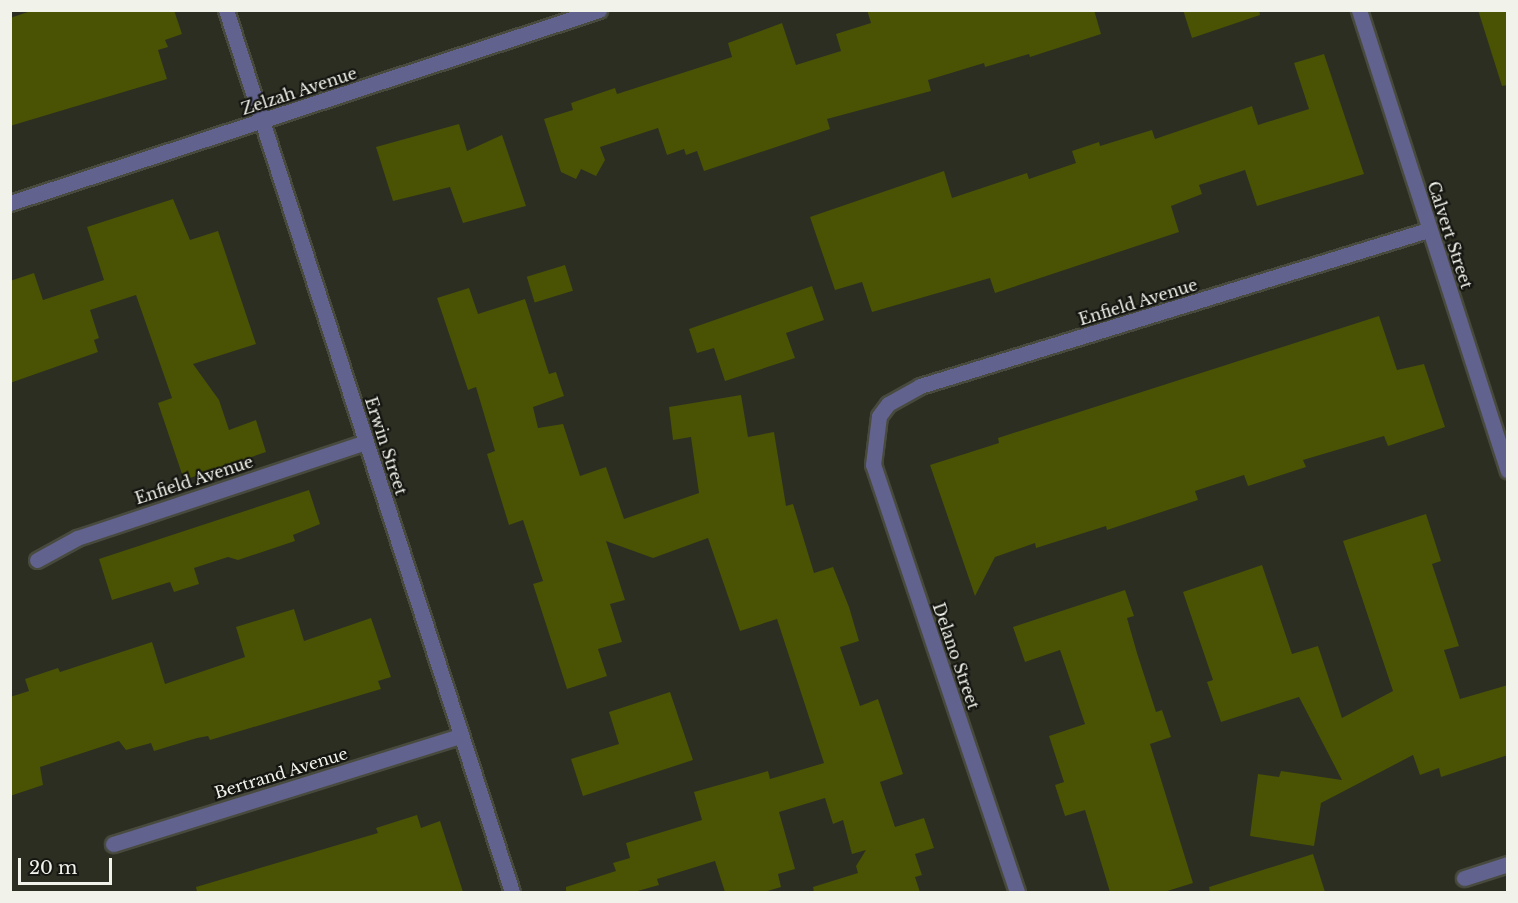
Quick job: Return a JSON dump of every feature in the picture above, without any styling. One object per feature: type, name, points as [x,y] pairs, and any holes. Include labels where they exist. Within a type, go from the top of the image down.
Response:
[{"type":"street","name":"Erwin Street","points":[[226,10],[512,892]]},
{"type":"street","name":"Zelzah Avenue","points":[[10,203],[599,10]]},
{"type":"street","name":"Calvert Street","points":[[1359,10],[1428,230],[1508,471]]},
{"type":"street","name":"Enfield Avenue","points":[[876,429],[888,404],[920,386],[1428,230]]},
{"type":"street","name":"Delano Street","points":[[876,429],[873,465],[876,476],[1017,892]]},
{"type":"street","name":"Enfield Avenue","points":[[37,560],[77,538],[365,442]]},
{"type":"street","name":"Bertrand Avenue","points":[[113,844],[460,736]]},
{"type":"street","points":[[1464,878],[1508,864]]},
{"type":"building","points":[[34,10],[174,10],[182,34],[165,40],[168,47],[158,50],[167,79],[10,126],[10,18]]},
{"type":"building","points":[[867,10],[1094,10],[1101,34],[1030,57],[1029,54],[985,67],[984,63],[928,80],[931,91],[827,119],[830,129],[704,171],[697,151],[686,155],[684,149],[667,155],[658,128],[600,147],[605,160],[596,176],[581,169],[576,179],[561,172],[544,119],[573,110],[571,103],[615,88],[617,94],[732,57],[728,43],[782,23],[796,65],[841,51],[836,34],[871,23]]},
{"type":"building","points":[[1183,10],[1259,10],[1260,15],[1192,38]]},
{"type":"building","points":[[1478,10],[1508,10],[1508,85],[1502,86]]},
{"type":"building","points":[[1324,54],[1364,174],[1257,206],[1245,170],[1199,185],[1202,194],[1171,206],[1179,232],[995,293],[990,278],[872,312],[862,282],[835,290],[810,217],[944,171],[952,198],[1027,173],[1029,179],[1076,163],[1072,151],[1099,142],[1100,146],[1152,130],[1155,139],[1252,106],[1258,125],[1309,109],[1294,63]]},
{"type":"building","points":[[459,124],[467,151],[502,135],[526,206],[463,223],[450,187],[393,201],[376,147]]},
{"type":"building","points":[[173,199],[190,240],[218,231],[256,344],[193,364],[219,400],[229,430],[256,420],[266,452],[184,480],[158,403],[172,398],[136,295],[90,310],[99,338],[94,340],[98,352],[10,383],[10,281],[34,273],[43,300],[104,280],[87,227]]},
{"type":"building","points":[[565,265],[573,291],[535,303],[527,277]]},
{"type":"building","points":[[812,286],[824,320],[786,333],[795,358],[725,381],[714,348],[697,353],[689,329]]},
{"type":"building","points":[[469,288],[478,314],[525,299],[549,374],[556,372],[564,396],[533,407],[538,428],[563,424],[580,476],[606,467],[624,519],[699,493],[691,437],[673,440],[669,407],[741,395],[748,437],[774,432],[786,506],[793,504],[814,573],[833,567],[849,607],[859,641],[840,647],[860,706],[878,699],[903,774],[880,782],[895,827],[924,818],[934,848],[915,854],[922,875],[915,877],[920,892],[814,892],[813,887],[858,873],[856,866],[866,850],[852,854],[843,820],[833,824],[825,798],[779,812],[795,869],[778,874],[781,887],[764,892],[725,892],[715,861],[657,879],[659,885],[634,892],[566,892],[566,887],[616,871],[613,863],[630,858],[626,843],[702,820],[694,792],[768,771],[770,779],[824,763],[777,619],[740,631],[708,538],[653,558],[606,541],[625,600],[610,604],[622,642],[598,649],[607,676],[567,689],[533,584],[543,581],[523,520],[509,525],[487,454],[495,451],[476,387],[468,390],[437,298]]},
{"type":"building","points":[[1379,316],[1397,370],[1424,364],[1445,427],[1388,446],[1384,436],[1303,460],[1306,467],[1248,486],[1244,475],[1195,491],[1198,500],[1107,530],[1106,526],[1036,548],[1035,543],[995,557],[975,596],[930,465],[999,443],[998,438]]},
{"type":"building","points":[[309,490],[320,524],[293,535],[295,541],[238,560],[228,557],[194,568],[199,584],[174,592],[170,582],[112,600],[99,559]]},
{"type":"building","points":[[1426,514],[1441,561],[1432,564],[1459,646],[1444,650],[1460,699],[1508,685],[1508,755],[1441,777],[1439,768],[1420,775],[1413,755],[1321,803],[1314,846],[1250,836],[1258,774],[1279,777],[1281,771],[1342,780],[1299,697],[1221,722],[1207,682],[1213,680],[1183,592],[1262,565],[1292,654],[1318,646],[1342,718],[1393,691],[1343,541]]},
{"type":"building","points":[[1125,590],[1134,616],[1127,618],[1137,653],[1156,712],[1162,710],[1171,737],[1150,744],[1193,883],[1164,892],[1110,892],[1085,810],[1065,816],[1055,785],[1064,782],[1049,736],[1085,724],[1060,650],[1025,662],[1013,627]]},
{"type":"building","points":[[294,609],[304,641],[371,618],[391,677],[378,681],[381,689],[210,740],[208,736],[197,738],[154,751],[151,743],[126,750],[119,741],[40,767],[43,785],[10,796],[10,697],[29,691],[25,679],[58,668],[60,672],[152,642],[165,684],[245,657],[236,627]]},
{"type":"building","points":[[670,692],[693,760],[583,796],[571,759],[619,744],[609,712]]},
{"type":"building","points":[[417,815],[421,828],[440,821],[463,892],[197,892],[196,887],[378,833],[376,828]]},
{"type":"building","points":[[1313,854],[1325,892],[1210,892],[1209,887]]}]
